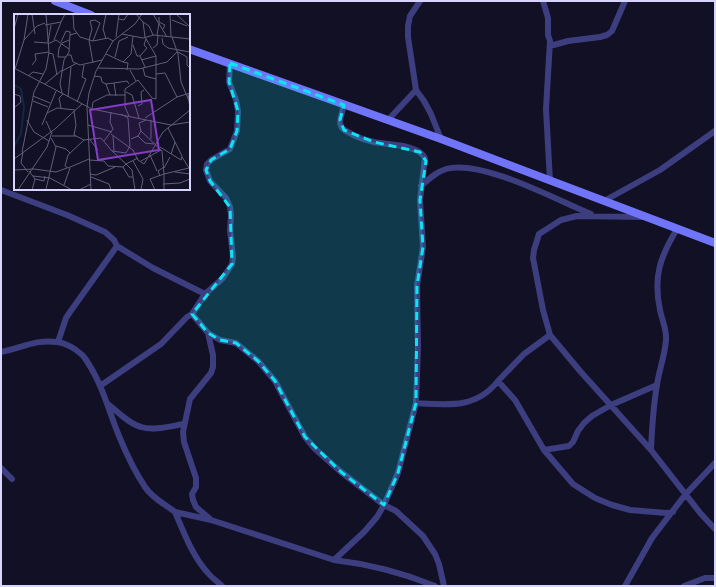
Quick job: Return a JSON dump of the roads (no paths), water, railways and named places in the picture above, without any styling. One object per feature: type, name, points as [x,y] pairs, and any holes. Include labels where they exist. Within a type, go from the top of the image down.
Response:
[{"type":"street","points":[[56,1],[88,14]]},
{"type":"street","points":[[420,1],[410,16],[408,26],[408,37],[416,90],[431,114],[441,139]]},
{"type":"street","points":[[543,1],[548,18],[548,35],[550,46],[546,109],[550,181]]},
{"type":"street","points":[[550,46],[568,41],[607,35],[612,30],[625,1]]},
{"type":"street","points":[[190,49],[441,139],[715,243]]},
{"type":"street","points":[[100,386],[161,344],[187,316],[192,314],[205,294],[223,278],[232,264],[233,257],[230,230],[230,207],[226,198],[210,181],[206,170],[207,164],[211,160],[230,149],[237,131],[238,111],[236,100],[229,82],[230,63]]},
{"type":"street","points":[[388,120],[416,90]]},
{"type":"street","points":[[334,560],[364,532],[377,517],[384,505],[398,473],[416,403],[418,334],[417,286],[423,247],[420,200],[426,161],[422,154],[413,149],[392,144],[374,142],[354,136],[344,130],[340,126],[340,120],[344,105]]},
{"type":"street","points":[[604,201],[660,170],[715,130]]},
{"type":"street","points":[[422,186],[436,173],[446,169],[457,167],[475,168],[540,190],[564,203],[594,216]]},
{"type":"street","points":[[1,190],[67,214],[105,232],[114,240],[117,246],[152,268],[205,294]]},
{"type":"street","points":[[647,217],[577,216],[561,220],[539,234],[533,258],[543,310],[550,335],[651,450],[685,495],[715,529]]},
{"type":"street","points":[[651,450],[653,414],[666,340],[656,295],[657,278],[660,263],[667,244],[677,229]]},
{"type":"street","points":[[58,342],[70,312],[89,288],[117,246]]},
{"type":"street","points":[[192,314],[208,333],[220,340],[236,342],[258,361],[275,381],[305,437],[315,448],[341,472],[384,505],[396,511],[423,536],[435,554],[444,586]]},
{"type":"street","points":[[208,333],[213,355],[213,367],[211,373],[190,399],[184,424],[184,442],[196,478],[196,486],[192,494],[193,500],[196,507],[211,520]]},
{"type":"street","points":[[416,403],[449,405],[477,399],[491,390],[524,354],[550,335]]},
{"type":"street","points":[[1,352],[32,342],[58,342],[71,347],[82,354],[100,386],[108,404],[119,437],[146,489],[175,512],[211,520],[334,560],[394,572],[435,586]]},
{"type":"street","points":[[498,381],[515,400],[544,450],[573,484],[595,498],[612,505],[630,510],[666,513],[673,512]]},
{"type":"street","points":[[544,450],[569,446],[574,442],[578,431],[584,423],[592,416],[611,405],[657,385]]},
{"type":"street","points":[[108,404],[139,427],[156,428],[184,424]]},
{"type":"street","points":[[625,586],[652,538],[685,495],[715,463]]},
{"type":"street","points":[[1,468],[12,479]]},
{"type":"street","points":[[175,512],[200,563],[222,586]]},
{"type":"street","points":[[684,586],[705,578],[715,578]]}]
